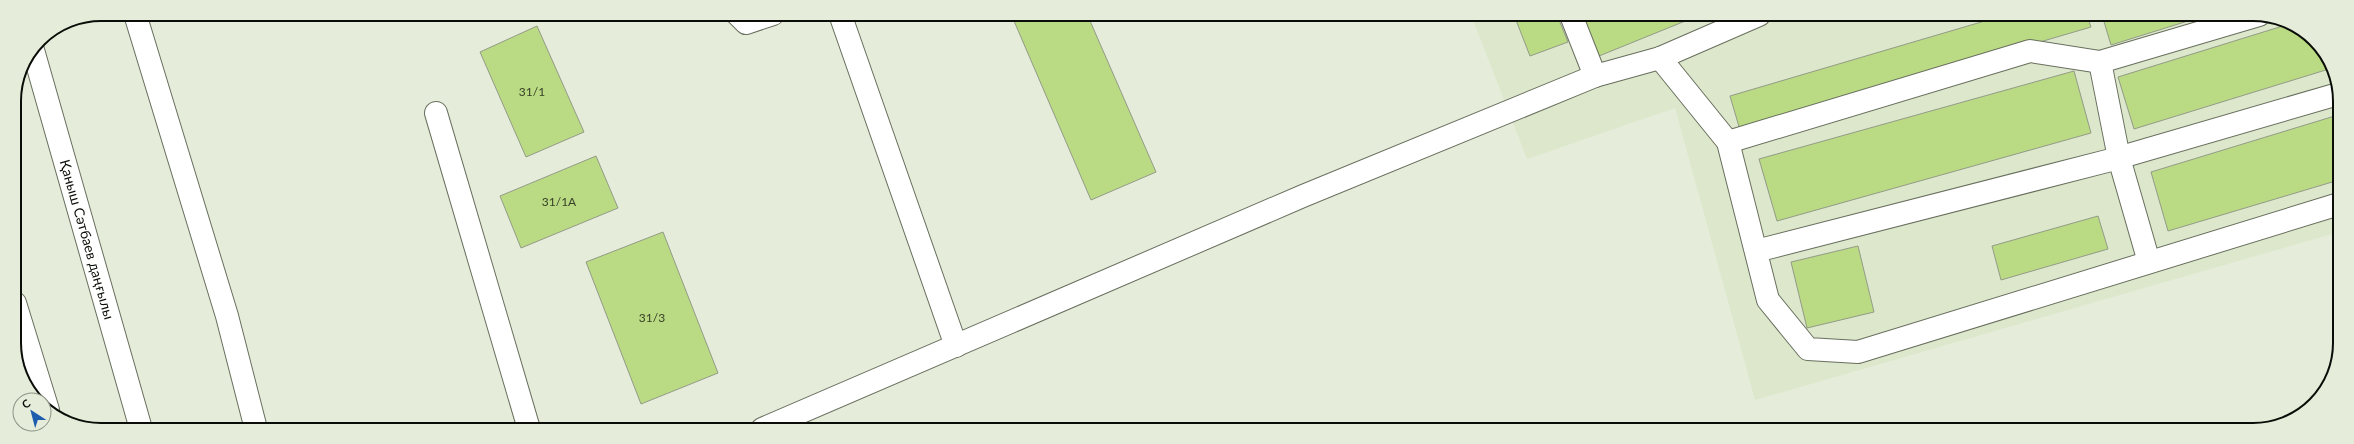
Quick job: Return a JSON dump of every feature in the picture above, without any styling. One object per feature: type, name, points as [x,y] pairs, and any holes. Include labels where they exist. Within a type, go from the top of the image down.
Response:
[{"type":"main road","points":[[137,21],[227,316],[254,423]]},
{"type":"main road","points":[[842,21],[956,346]]},
{"type":"main road","points":[[1574,21],[1595,76]]},
{"type":"main road","points":[[776,423],[1304,196],[1595,76],[1660,58],[1745,21]]},
{"type":"main road","points":[[1728,142],[2030,51],[2100,62],[2239,21]]},
{"type":"main road","name":"Қаныш Сәтбаев даңғылы","points":[[35,57],[139,423]]},
{"type":"main road","points":[[1660,58],[1728,142],[1768,300],[1808,349],[1858,352],[2333,206]]},
{"type":"main road","points":[[2100,62],[2119,158],[2149,262]]},
{"type":"main road","points":[[1756,251],[2119,158],[2333,95]]},
{"type":"main road","points":[[436,113],[527,423]]},
{"type":"main road","points":[[21,323],[42,392]]},
{"type":"shaded area","points":[[1473,21],[2253,21],[2283,27],[2306,41],[2316,52],[2327,71],[2333,96],[2333,234],[1755,400],[1675,108],[1527,159]]},
{"type":"building","points":[[1014,21],[1090,21],[1156,172],[1091,200]]},
{"type":"building","points":[[1516,21],[1559,21],[1568,42],[1530,56]]},
{"type":"building","points":[[1584,21],[1685,21],[1599,56]]},
{"type":"building","points":[[1985,21],[2089,21],[2091,27],[1740,130],[1730,96]]},
{"type":"building","points":[[2104,21],[2188,21],[2111,45]]},
{"type":"building","points":[[537,26],[584,132],[526,157],[480,52]]},
{"type":"building","points":[[2281,26],[2288,29],[2306,41],[2316,52],[2326,70],[2134,129],[2118,77]]},
{"type":"building","points":[[2074,71],[2091,133],[1777,221],[1759,159]]},
{"type":"building","points":[[2333,117],[2333,182],[2168,231],[2151,172]]},
{"type":"building","points":[[596,156],[618,208],[521,248],[500,196]]},
{"type":"building","points":[[2098,216],[2108,249],[2001,280],[1992,246]]},
{"type":"building","points":[[663,232],[718,373],[641,404],[586,262]]},
{"type":"building","points":[[1858,246],[1874,312],[1807,328],[1791,262]]}]
